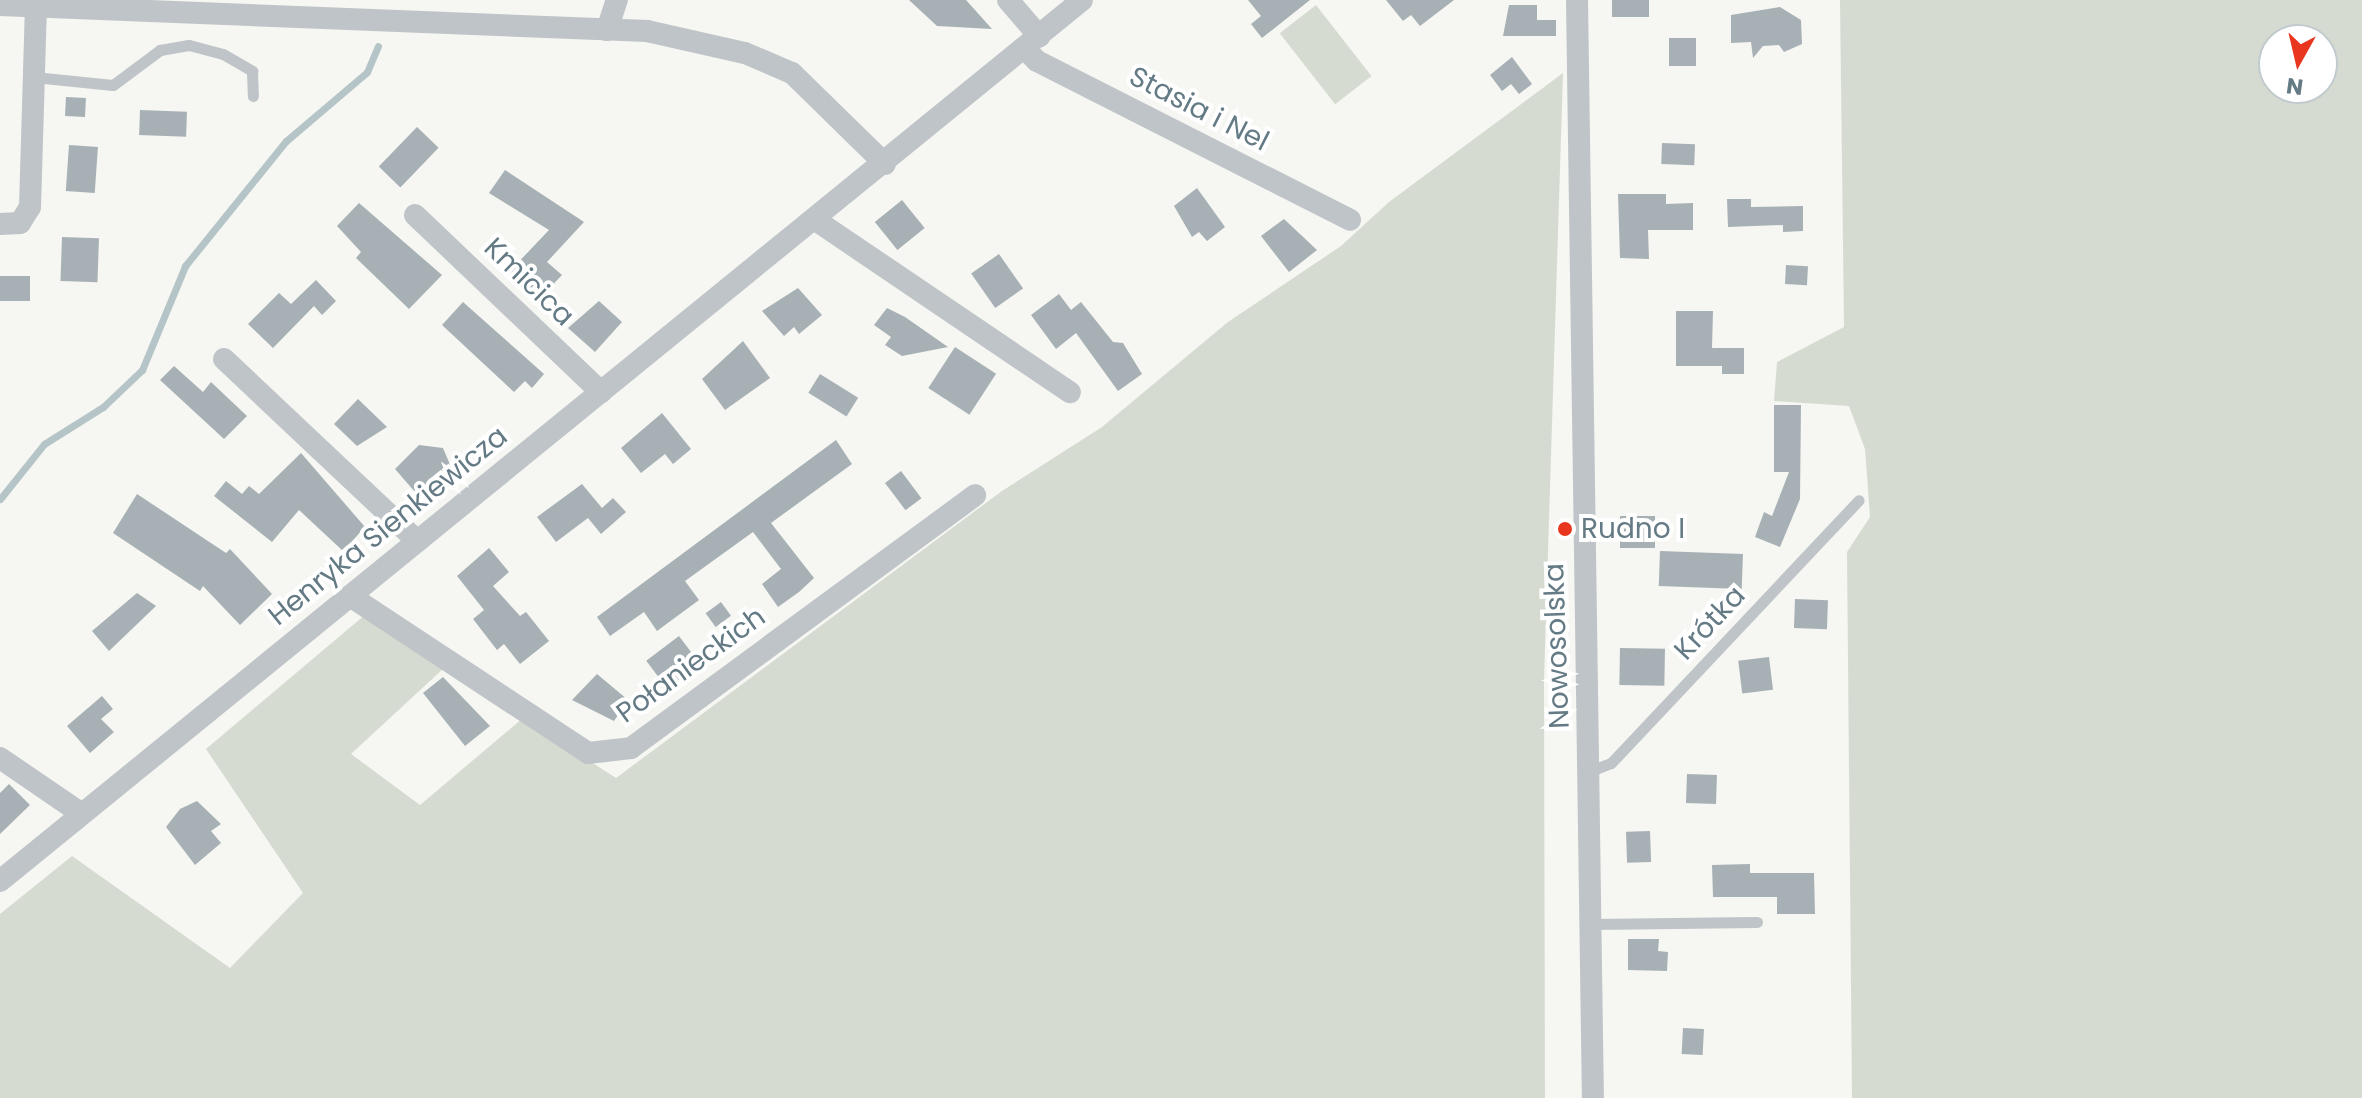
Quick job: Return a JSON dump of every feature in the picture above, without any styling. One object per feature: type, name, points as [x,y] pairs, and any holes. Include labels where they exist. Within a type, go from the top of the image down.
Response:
[{"type":"street","points":[[607,30],[617,0]]},
{"type":"street","name":"Stasia i Nel","points":[[1008,0],[1032,42],[1037,61],[1350,220]]},
{"type":"street","name":"Henryka Sienkiewicza","points":[[0,881],[416,540],[885,164],[1082,0]]},
{"type":"street","name":"Nowosolska","points":[[1577,0],[1593,1098]]},
{"type":"street","points":[[0,224],[20,223],[30,207],[36,3]]},
{"type":"street","points":[[0,5],[36,3],[607,30],[700,41],[792,73],[885,164]]},
{"type":"street","name":"Kmicica","points":[[415,215],[601,392]]},
{"type":"street","points":[[814,219],[1070,392]]},
{"type":"street","points":[[224,359],[416,540]]},
{"type":"street","name":"Połanieckich","points":[[350,596],[588,753],[631,748],[975,495]]},
{"type":"street","points":[[0,758],[82,814]]},
{"type":"lane","points":[[34,77],[113,85],[160,50],[189,45],[223,54],[252,71],[253,96]]},
{"type":"lane","name":"Krótka","points":[[1590,771],[1611,763],[1859,500]]},
{"type":"lane","points":[[1592,924],[1757,922]]},
{"type":"shaded area","points":[[1840,0],[2362,0],[2362,1098],[1852,1098],[1847,552],[1870,517],[1865,449],[1849,406],[1774,401],[1777,362],[1844,327]]},
{"type":"shaded area","points":[[1316,5],[1371,76],[1335,104],[1280,33]]},
{"type":"shaded area","points":[[1563,73],[1544,680],[1545,1098],[0,1098],[0,914],[72,856],[230,968],[303,893],[206,749],[366,614],[444,668],[351,754],[420,805],[523,718],[616,778],[1002,491],[1102,427],[1228,322],[1341,246],[1389,202]]},
{"type":"building","points":[[909,0],[966,0],[992,29],[937,26]]},
{"type":"building","points":[[1248,0],[1310,0],[1262,38],[1251,24],[1261,16]]},
{"type":"building","points":[[1386,0],[1454,0],[1420,26],[1411,15],[1403,21]]},
{"type":"building","points":[[1612,0],[1649,0],[1649,17],[1612,17]]},
{"type":"building","points":[[1509,5],[1537,5],[1537,20],[1556,20],[1556,36],[1503,36]]},
{"type":"building","points":[[1780,7],[1801,20],[1802,44],[1784,52],[1779,45],[1763,46],[1753,58],[1751,42],[1731,43],[1731,15]]},
{"type":"building","points":[[1669,38],[1696,38],[1696,66],[1669,66]]},
{"type":"building","points":[[1512,57],[1532,84],[1519,94],[1511,84],[1502,91],[1490,75]]},
{"type":"building","points":[[66,97],[86,98],[85,117],[65,116]]},
{"type":"building","points":[[140,110],[187,112],[186,137],[139,135]]},
{"type":"building","points":[[417,127],[439,148],[400,187],[379,167]]},
{"type":"building","points":[[1662,143],[1695,144],[1694,165],[1661,164]]},
{"type":"building","points":[[69,145],[98,147],[95,193],[66,191]]},
{"type":"building","points":[[505,170],[584,222],[547,262],[562,275],[540,298],[510,271],[549,230],[489,193]]},
{"type":"building","points":[[1197,188],[1225,227],[1207,241],[1199,232],[1192,237],[1174,206]]},
{"type":"building","points":[[1618,194],[1666,194],[1666,204],[1693,203],[1693,230],[1648,230],[1649,259],[1620,258]]},
{"type":"building","points":[[1727,199],[1751,199],[1751,207],[1803,206],[1803,231],[1783,232],[1783,225],[1728,227]]},
{"type":"building","points":[[902,200],[925,228],[897,250],[875,222]]},
{"type":"building","points":[[359,203],[442,275],[409,309],[356,258],[361,252],[337,226]]},
{"type":"building","points":[[1284,219],[1317,250],[1289,272],[1261,236]]},
{"type":"building","points":[[62,237],[99,238],[97,282],[60,281]]},
{"type":"building","points":[[999,254],[1023,288],[995,308],[971,274]]},
{"type":"building","points":[[1786,265],[1808,266],[1807,285],[1785,284]]},
{"type":"building","points":[[0,276],[30,276],[30,301],[0,301]]},
{"type":"building","points":[[316,280],[336,301],[322,315],[314,306],[273,348],[248,324],[279,293],[291,304]]},
{"type":"building","points":[[798,288],[822,315],[799,334],[794,327],[784,336],[762,311]]},
{"type":"building","points":[[1059,294],[1071,310],[1081,302],[1113,342],[1123,343],[1142,374],[1118,391],[1076,333],[1056,349],[1031,315]]},
{"type":"building","points":[[599,301],[622,322],[595,352],[568,328]]},
{"type":"building","points":[[463,302],[544,374],[532,388],[525,381],[514,392],[442,325]]},
{"type":"building","points":[[887,308],[948,347],[902,356],[885,345],[891,337],[874,325]]},
{"type":"building","points":[[1676,311],[1713,311],[1712,348],[1744,348],[1744,374],[1722,374],[1722,366],[1676,366]]},
{"type":"building","points":[[743,341],[770,378],[725,410],[702,379]]},
{"type":"building","points":[[955,347],[996,374],[969,415],[928,388]]},
{"type":"building","points":[[174,366],[203,392],[211,382],[247,416],[224,439],[160,380]]},
{"type":"building","points":[[820,374],[858,398],[847,417],[808,393]]},
{"type":"building","points":[[358,399],[387,427],[357,446],[334,424]]},
{"type":"building","points":[[1774,405],[1801,405],[1800,499],[1780,547],[1755,537],[1764,512],[1772,516],[1789,472],[1774,472]]},
{"type":"building","points":[[662,413],[691,449],[673,464],[665,454],[641,473],[621,448]]},
{"type":"building","points":[[836,440],[852,464],[771,523],[814,578],[799,592],[778,607],[762,584],[781,569],[753,532],[685,581],[699,600],[657,631],[644,612],[610,636],[597,617]]},
{"type":"building","points":[[419,445],[443,448],[451,467],[422,500],[395,469]]},
{"type":"building","points":[[301,453],[365,527],[343,551],[299,510],[272,542],[214,496],[226,481],[242,494],[249,486],[259,494]]},
{"type":"building","points":[[901,471],[921,498],[905,510],[885,483]]},
{"type":"building","points":[[582,484],[602,508],[613,498],[626,512],[601,534],[588,518],[556,542],[537,517]]},
{"type":"building","points":[[137,494],[226,553],[230,549],[272,594],[240,625],[203,586],[200,591],[113,533]]},
{"type":"building","points":[[1620,516],[1655,516],[1655,548],[1620,548]]},
{"type":"building","points":[[489,548],[509,572],[493,586],[520,616],[526,612],[549,641],[520,664],[504,644],[497,650],[473,619],[484,610],[457,576]]},
{"type":"building","points":[[1660,551],[1743,554],[1742,589],[1659,586]]},
{"type":"building","points":[[137,593],[156,606],[109,651],[92,631]]},
{"type":"building","points":[[1795,599],[1828,600],[1827,629],[1794,628]]},
{"type":"building","points":[[721,602],[731,616],[716,627],[706,613]]},
{"type":"building","points":[[679,636],[700,664],[667,689],[646,661]]},
{"type":"building","points":[[1620,648],[1665,649],[1664,686],[1619,685]]},
{"type":"building","points":[[1769,657],[1773,690],[1742,694],[1738,661]]},
{"type":"building","points":[[597,674],[628,700],[614,721],[572,700]]},
{"type":"building","points":[[443,677],[490,726],[465,746],[423,693]]},
{"type":"building","points":[[102,696],[113,709],[101,719],[114,732],[90,753],[67,726]]},
{"type":"building","points":[[1687,774],[1717,775],[1716,804],[1686,803]]},
{"type":"building","points":[[9,784],[30,805],[0,834],[0,793]]},
{"type":"building","points":[[197,801],[221,824],[211,831],[221,843],[195,865],[166,827],[180,809]]},
{"type":"building","points":[[1650,831],[1651,862],[1627,863],[1626,832]]},
{"type":"building","points":[[1750,864],[1750,873],[1814,873],[1815,914],[1777,914],[1777,897],[1713,897],[1712,865]]},
{"type":"building","points":[[1628,939],[1659,939],[1658,951],[1668,952],[1667,971],[1628,970]]},
{"type":"building","points":[[1683,1028],[1704,1029],[1703,1055],[1682,1054]]},
{"type":"waterway","points":[[0,499],[44,444],[103,407],[142,370],[185,266],[286,141],[367,72],[378,46]]},
{"type":"place","name":"Rudno I","points":[[1565,529]]}]
